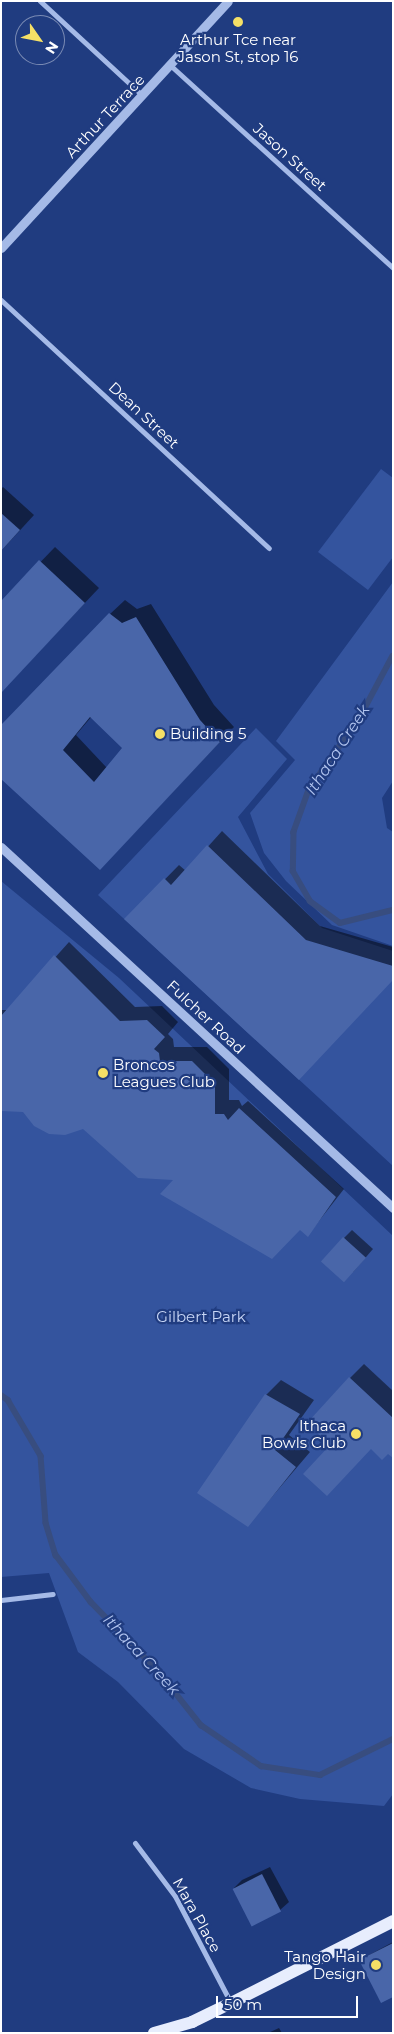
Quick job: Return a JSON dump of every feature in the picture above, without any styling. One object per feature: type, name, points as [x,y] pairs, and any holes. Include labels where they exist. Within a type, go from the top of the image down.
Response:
[{"type":"main road","points":[[154,2033],[192,2022],[231,2004],[393,1921]]},
{"type":"street","points":[[40,1],[142,95]]},
{"type":"street","name":"Arthur Terrace","points":[[1,248],[228,1]]},
{"type":"street","name":"Jason Street","points":[[170,65],[393,268]]},
{"type":"street","name":"Dean Street","points":[[1,300],[269,548]]},
{"type":"street","name":"Fulcher Road","points":[[1,847],[393,1208]]},
{"type":"street","points":[[1,1600],[53,1594]]},
{"type":"street","name":"Mara Place","points":[[135,1843],[175,1896],[231,2004]]},
{"type":"green space","points":[[381,469],[393,478],[393,557],[368,590],[318,552]]},
{"type":"green space","points":[[393,582],[393,781],[382,798],[387,828],[393,832],[393,946],[332,925],[286,881],[264,853],[250,813],[295,760],[276,741]]},
{"type":"green space","points":[[256,728],[287,759],[238,817],[268,874],[322,928],[393,951],[393,1166],[98,895]]},
{"type":"green space","name":"Gilbert Park","points":[[1,881],[119,978],[393,1236],[393,1794],[384,1806],[300,1799],[251,1788],[184,1749],[118,1682],[78,1652],[49,1573],[1,1577]]},
{"type":"building","points":[[1,513],[20,530],[1,551]]},
{"type":"building","points":[[39,560],[85,603],[1,693],[1,601]]},
{"type":"building","name":"Building 5","points":[[109,613],[122,623],[136,617],[200,720],[220,742],[100,870],[1,779],[1,725]],"holes":[[[90,717],[122,748],[94,782],[63,750]]]},
{"type":"building","points":[[207,845],[306,940],[393,966],[393,980],[299,1080],[124,919],[164,878],[171,885]]},
{"type":"building","name":"Broncos Leagues Club","points":[[54,955],[120,1021],[147,1020],[165,1037],[154,1049],[159,1053],[160,1061],[192,1061],[215,1084],[215,1114],[224,1114],[228,1120],[239,1108],[336,1197],[308,1237],[300,1230],[272,1259],[160,1194],[173,1180],[138,1178],[83,1129],[65,1135],[49,1134],[34,1126],[23,1112],[1,1111],[1,1016]]},
{"type":"building","points":[[343,1237],[366,1258],[344,1282],[321,1262]]},
{"type":"building","name":"Ithaca Bowls Club","points":[[349,1377],[393,1418],[393,1458],[388,1454],[382,1460],[371,1449],[327,1496],[303,1474],[330,1445],[307,1423]]},
{"type":"building","points":[[265,1394],[300,1414],[275,1450],[296,1467],[248,1527],[197,1493]]},
{"type":"building","points":[[262,1874],[281,1911],[252,1926],[233,1889]]},
{"type":"building","points":[[393,1943],[393,1997],[381,2003],[359,1960]]},
{"type":"waterway","name":"Ithaca Creek","points":[[393,656],[360,718],[309,790],[294,832],[293,871],[310,901],[340,923],[393,910]]},
{"type":"waterway","name":"Ithaca Creek","points":[[1,1395],[8,1400],[41,1456],[46,1523],[56,1555],[91,1602],[159,1672],[201,1725],[261,1766],[320,1775],[393,1739]]},
{"type":"place","name":"Arthur Tce near Jason St, stop 16","points":[[238,22]]},
{"type":"place","name":"Building 5","points":[[160,734]]},
{"type":"place","name":"Broncos Leagues Club","points":[[103,1073]]},
{"type":"place","name":"Ithaca Bowls Club","points":[[356,1434]]},
{"type":"place","name":"Tango Hair Design","points":[[376,1965]]}]
